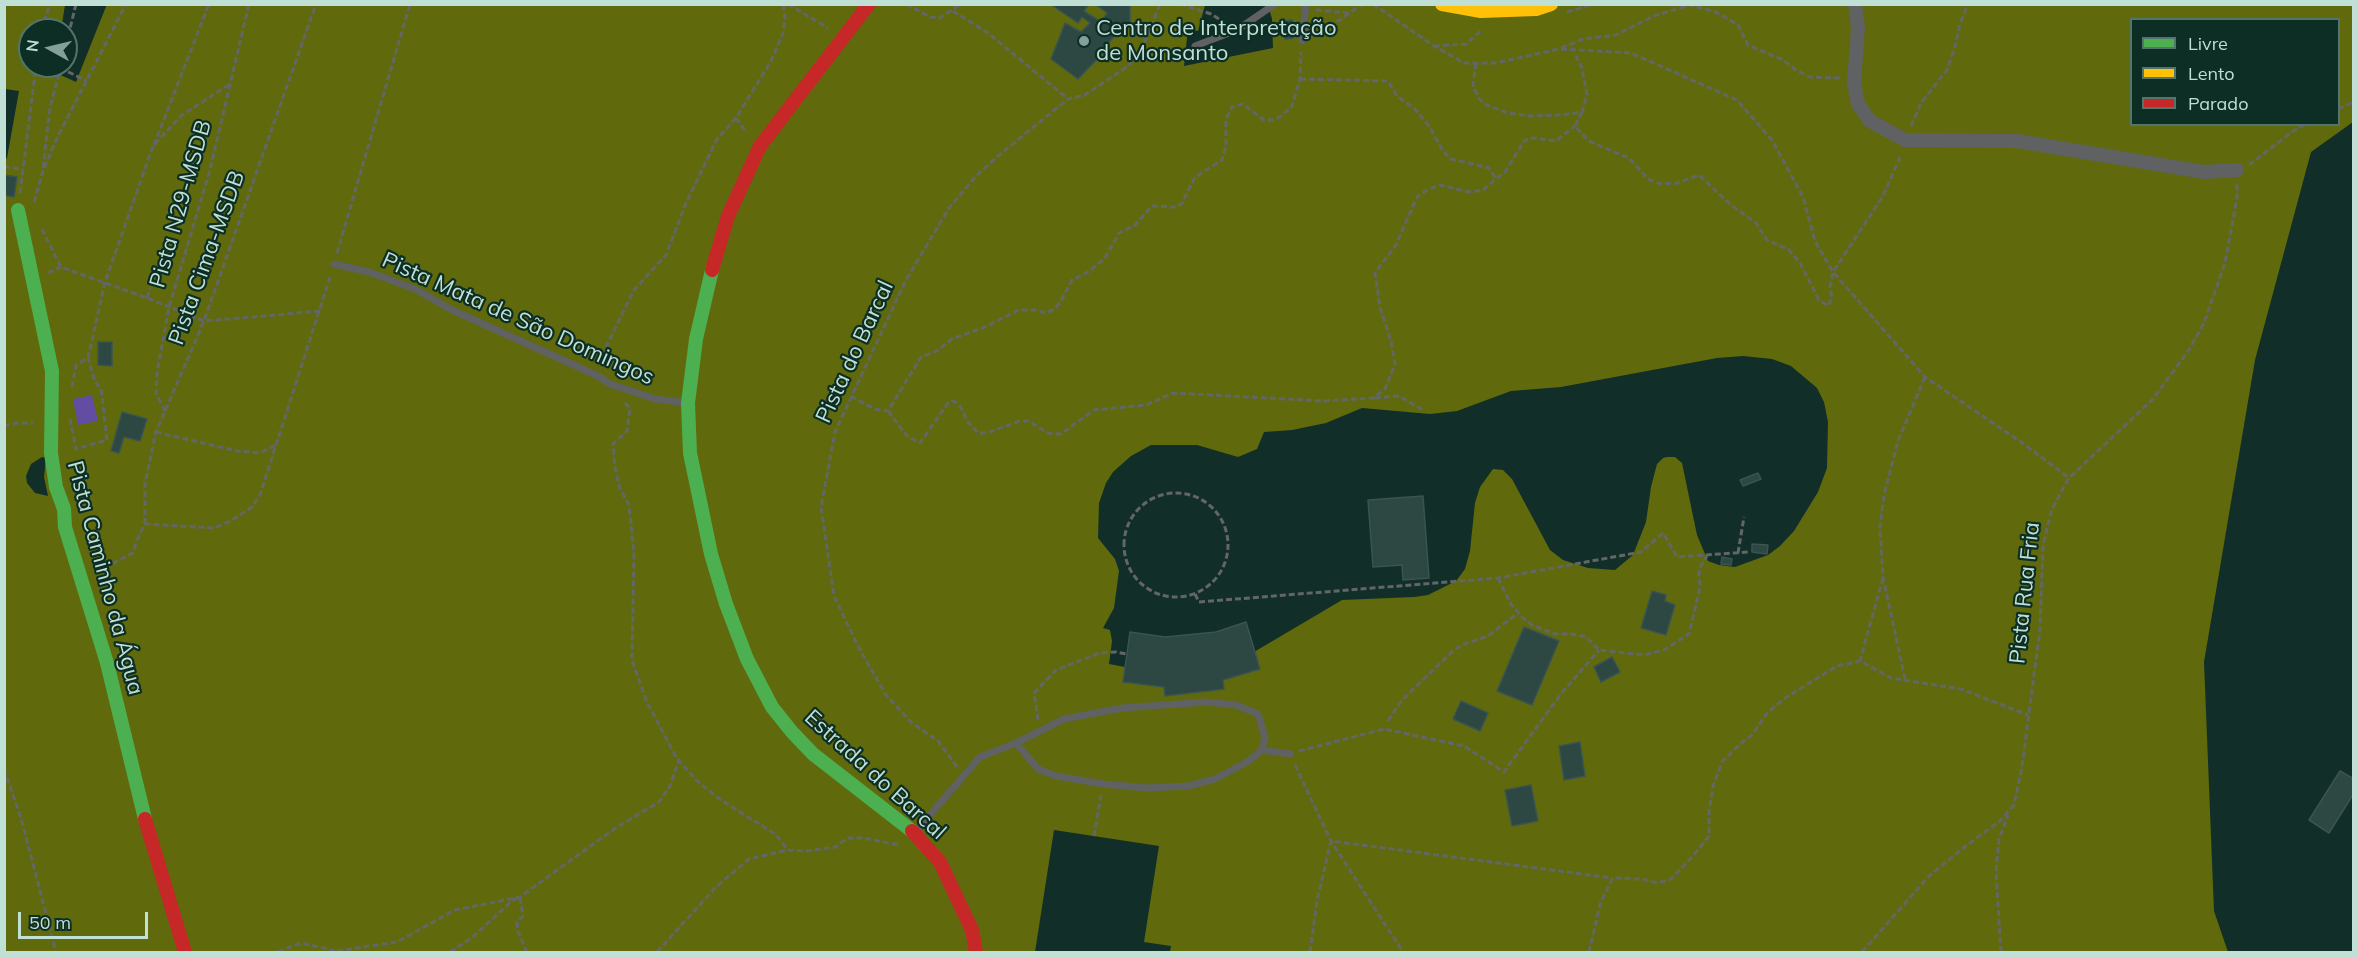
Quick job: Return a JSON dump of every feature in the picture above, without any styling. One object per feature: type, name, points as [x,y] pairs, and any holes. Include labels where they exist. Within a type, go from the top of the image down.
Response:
[{"type":"street","name":"Estrada do Barcal","points":[[869,4],[760,146],[728,216],[711,273],[696,339],[688,403],[690,453],[711,554],[726,604],[747,659],[772,707],[813,754],[914,833],[940,862],[972,930],[976,952]]},
{"type":"street","points":[[1442,4],[1481,11],[1536,9],[1551,4]]},
{"type":"street","points":[[1855,4],[1858,28],[1854,83],[1858,104],[1869,121],[1905,140],[2017,141],[2193,171],[2237,171]]},
{"type":"street","name":"Pista Caminho da Água","points":[[18,213],[52,371],[51,453],[56,487],[107,663],[146,822],[185,952]]},
{"type":"lane","points":[[1195,46],[1237,30],[1275,4]]},
{"type":"lane","points":[[1305,43],[1306,7]]},
{"type":"lane","name":"Pista Mata de São Domingos","points":[[334,264],[369,272],[415,289],[463,315],[598,376],[610,384],[655,399],[688,403]]},
{"type":"lane","points":[[914,833],[980,757],[1016,743],[1064,719],[1122,708],[1206,702],[1236,705],[1258,714],[1265,736],[1262,750],[1247,762],[1215,779],[1188,786],[1147,788],[1056,776],[1038,769],[1016,743]]},
{"type":"lane","points":[[1262,750],[1290,754]]},
{"type":"path","points":[[43,171],[126,4]]},
{"type":"path","points":[[69,416],[76,449],[107,440],[100,388],[95,382],[88,358],[105,282],[153,146],[208,4]]},
{"type":"path","name":"Pista N29-MSDB","points":[[165,411],[156,393],[157,373],[169,307],[210,170],[249,4]]},
{"type":"path","name":"Pista Cima-MSDB","points":[[145,524],[145,483],[156,432],[204,321],[316,4]]},
{"type":"path","points":[[76,560],[110,565],[133,553],[145,524],[214,528],[231,521],[252,507],[260,495],[321,311],[410,4]]},
{"type":"path","points":[[598,376],[607,345],[634,290],[666,255],[686,203],[717,139],[736,118],[771,61],[783,33],[785,17],[783,4]]},
{"type":"path","points":[[788,4],[835,32]]},
{"type":"path","points":[[906,4],[930,17],[940,18],[960,4]]},
{"type":"path","name":"Pista do Barcal","points":[[963,776],[938,741],[911,722],[886,695],[859,648],[834,596],[821,507],[836,432],[906,280],[949,208],[990,163],[1068,99],[1085,95],[1128,66],[1143,47],[1160,4]]},
{"type":"path","points":[[1180,4],[1211,14],[1237,30]]},
{"type":"path","points":[[1314,39],[1327,25],[1340,20],[1363,4]]},
{"type":"path","points":[[1373,4],[1434,46],[1464,63],[1496,63],[1559,49],[1584,39],[1616,35],[1654,16],[1690,5],[1716,12],[1738,25],[1748,45],[1783,60],[1796,70],[1810,76],[1839,77],[1854,83]]},
{"type":"path","points":[[1575,126],[1591,142],[1629,158],[1648,179],[1661,184],[1677,183],[1699,175],[1731,205],[1756,223],[1767,240],[1789,250],[1800,262],[1819,300],[1828,306],[1832,298],[1830,287],[1833,272],[1883,196],[1894,175],[1905,140],[1922,103],[1947,70],[1968,4]]},
{"type":"path","points":[[1306,7],[1349,13]]},
{"type":"path","points":[[953,11],[988,33],[1068,99]]},
{"type":"path","points":[[888,411],[921,357],[937,351],[952,339],[985,327],[1019,310],[1036,310],[1045,313],[1053,310],[1060,303],[1072,280],[1088,272],[1105,258],[1119,233],[1135,225],[1152,206],[1176,207],[1182,203],[1195,177],[1222,160],[1226,146],[1226,119],[1232,107],[1243,104],[1264,120],[1280,117],[1292,106],[1300,79],[1301,50],[1305,43]]},
{"type":"path","points":[[1559,49],[1631,53],[1737,100],[1772,140],[1803,197],[1815,241],[1833,272],[1925,377],[2021,442],[2068,478]]},
{"type":"path","points":[[1373,398],[1385,389],[1395,364],[1391,341],[1380,307],[1375,273],[1396,245],[1417,197],[1440,185],[1469,192],[1484,190],[1505,172],[1525,140],[1533,138],[1556,141],[1575,126],[1587,95],[1582,68],[1576,56]]},
{"type":"path","points":[[1476,63],[1473,86],[1478,97],[1493,109],[1532,116],[1582,111]]},
{"type":"path","points":[[78,76],[87,81]]},
{"type":"path","points":[[18,213],[35,78]]},
{"type":"path","points":[[18,213],[36,198],[43,171],[50,108],[57,78]]},
{"type":"path","points":[[1300,79],[1388,81],[1397,96],[1415,110],[1429,126],[1443,151],[1451,159],[1489,168],[1496,179]]},
{"type":"path","points":[[153,146],[182,115],[230,84]]},
{"type":"path","points":[[2340,108],[2354,102]]},
{"type":"path","points":[[2237,171],[2302,126]]},
{"type":"path","points":[[4,166],[24,170]]},
{"type":"path","name":"Pista Rua Fria","points":[[2001,952],[1996,872],[1999,840],[2018,796],[2040,629],[2046,527],[2058,494],[2068,478],[2152,400],[2189,350],[2204,322],[2225,263],[2237,198],[2237,171]]},
{"type":"path","points":[[18,213],[39,223],[61,267],[204,321],[321,311]]},
{"type":"path","points":[[147,298],[150,288]]},
{"type":"path","points":[[53,398],[70,396],[76,365],[88,358]]},
{"type":"path","points":[[1905,679],[1883,577],[1880,527],[1884,495],[1898,441],[1925,377]]},
{"type":"path","points":[[610,384],[630,408],[627,431],[613,444],[620,489],[629,505],[634,554],[632,660],[646,700],[679,760],[696,781],[776,834],[788,850]]},
{"type":"path","points":[[851,396],[874,409],[888,411],[908,435],[920,443],[948,403],[954,401],[978,433],[987,433],[1020,421],[1028,422],[1048,433],[1061,434],[1094,410],[1146,405],[1173,393],[1323,401],[1399,396],[1423,410]]},
{"type":"path","points":[[4,426],[17,423],[53,423]]},
{"type":"path","points":[[156,432],[237,451],[260,453],[276,445]]},
{"type":"path","points":[[1183,493],[1195,496],[1206,502],[1223,521],[1228,545],[1222,570],[1210,584],[1195,594],[1170,597],[1158,594],[1147,588],[1130,569],[1125,545],[1131,521],[1147,502],[1159,496],[1183,493]]},
{"type":"path","points":[[1738,553],[1744,517]]},
{"type":"path","points":[[1195,594],[1199,602],[1498,578],[1641,552],[1662,533],[1677,557],[1748,552]]},
{"type":"path","points":[[1498,578],[1518,613],[1526,621],[1544,631],[1586,637],[1599,650],[1644,655],[1664,650],[1689,634],[1700,588],[1700,569],[1708,554]]},
{"type":"path","points":[[1860,661],[1883,577]]},
{"type":"path","points":[[1388,721],[1402,700],[1455,650],[1488,636],[1518,613]]},
{"type":"path","points":[[1403,952],[1331,841],[1290,754],[1384,729],[1464,746],[1504,772],[1560,695],[1599,650]]},
{"type":"path","points":[[1041,730],[1034,693],[1056,670],[1100,653],[1127,654]]},
{"type":"path","points":[[1331,841],[1613,878],[1642,879],[1657,883],[1671,879],[1709,836],[1709,813],[1713,786],[1722,762],[1752,735],[1767,713],[1785,698],[1837,666],[1860,661],[1891,678],[1960,689],[2028,715]]},
{"type":"path","points":[[450,952],[473,937],[513,900],[614,829],[659,802],[670,786],[679,760]]},
{"type":"path","points":[[4,769],[21,818],[56,952]]},
{"type":"path","points":[[1095,836],[1103,784]]},
{"type":"path","points":[[1862,952],[1929,876],[2009,813]]},
{"type":"path","points":[[657,952],[717,886],[749,859],[788,850],[807,851],[836,846],[847,838],[864,838],[896,845],[907,843],[914,833]]},
{"type":"path","points":[[1310,952],[1317,901],[1331,841]]},
{"type":"path","points":[[1588,952],[1601,901],[1613,878]]},
{"type":"path","points":[[278,952],[300,943],[338,952],[397,942],[455,910],[520,897]]},
{"type":"path","points":[[520,897],[523,916],[517,922],[518,932],[527,952]]},
{"type":"green space","points":[[107,4],[1205,5],[1198,31],[1188,29],[1184,66],[1273,48],[1272,19],[1268,5],[2353,5],[2353,122],[2311,152],[2255,360],[2204,662],[2214,911],[2228,952],[1170,952],[1171,946],[1144,942],[1159,846],[1054,830],[1035,952],[5,952],[4,161],[7,158],[19,91],[5,89],[5,5],[65,5],[63,18],[18,18],[18,78],[67,78],[76,82]],"holes":[[[1743,356],[1772,359],[1791,366],[1817,388],[1824,402],[1828,422],[1827,468],[1818,492],[1794,531],[1768,555],[1735,567],[1708,561],[1697,535],[1682,463],[1675,457],[1667,457],[1657,464],[1646,522],[1633,555],[1615,570],[1588,568],[1563,560],[1550,550],[1512,479],[1503,470],[1493,469],[1480,487],[1475,503],[1470,551],[1465,569],[1456,581],[1428,595],[1342,600],[1254,652],[1259,669],[1223,680],[1164,687],[1124,682],[1125,667],[1109,664],[1112,641],[1110,630],[1103,628],[1114,608],[1119,571],[1115,559],[1098,538],[1099,503],[1106,483],[1113,472],[1131,456],[1151,445],[1197,445],[1238,457],[1257,449],[1264,432],[1292,430],[1326,423],[1362,408],[1430,414],[1457,411],[1511,391],[1561,387],[1717,358]],[[42,457],[46,458],[44,477],[48,496],[35,493],[27,483],[26,476],[31,464]]]},
{"type":"shaded area","points":[[92,395],[98,421],[78,425],[73,399]]},
{"type":"building","name":"Centro de Interpretação de Monsanto","points":[[1050,4],[1089,4],[1084,11],[1101,22],[1107,13],[1095,4],[1130,4],[1130,24],[1124,33],[1120,30],[1102,50],[1104,52],[1078,79],[1051,59],[1065,23],[1081,32],[1090,23],[1082,17],[1078,23]]},
{"type":"building","points":[[1292,20],[1293,38],[1285,39],[1283,21]]},
{"type":"building","points":[[4,175],[17,177],[14,197],[4,195]]},
{"type":"building","points":[[98,342],[112,342],[112,366],[98,365]]},
{"type":"building","points":[[122,412],[147,419],[140,441],[124,437],[119,453],[111,451]]},
{"type":"building","points":[[1758,473],[1761,479],[1743,486],[1740,480]]},
{"type":"building","points":[[1423,496],[1429,578],[1403,580],[1402,565],[1373,567],[1368,500]]},
{"type":"building","points":[[1752,544],[1768,545],[1767,554],[1752,552]]},
{"type":"building","points":[[1722,557],[1732,559],[1731,565],[1721,564]]},
{"type":"building","points":[[1652,591],[1666,595],[1665,601],[1675,605],[1666,635],[1641,628]]},
{"type":"building","points":[[1246,622],[1260,669],[1223,680],[1224,689],[1165,696],[1164,687],[1123,682],[1130,632],[1165,637],[1216,632]]},
{"type":"building","points":[[1524,627],[1559,641],[1532,705],[1497,691]]},
{"type":"building","points":[[1612,657],[1620,672],[1601,682],[1594,667]]},
{"type":"building","points":[[1461,701],[1488,713],[1480,731],[1453,719]]},
{"type":"building","points":[[1580,742],[1585,776],[1564,780],[1559,746]]},
{"type":"building","points":[[2340,771],[2354,779],[2354,793],[2329,833],[2309,820]]},
{"type":"building","points":[[1531,785],[1538,821],[1512,826],[1505,790]]},
{"type":"traffic: fast","points":[[18,210],[52,371],[51,453],[56,487],[64,509],[65,527],[107,663],[145,819]]},
{"type":"traffic: fast","points":[[712,270],[696,339],[688,403],[690,453],[711,554],[726,604],[747,659],[772,707],[792,732],[813,754],[912,831]]},
{"type":"traffic: slow","points":[[1442,4],[1481,11],[1536,9],[1551,4]]},
{"type":"traffic: jam","points":[[712,270],[728,216],[760,146],[869,4]]},
{"type":"traffic: jam","points":[[145,819],[185,952]]},
{"type":"traffic: jam","points":[[912,831],[940,862],[972,930],[976,952]]},
{"type":"place","name":"Centro de Interpretação de Monsanto","points":[[1084,41]]}]
